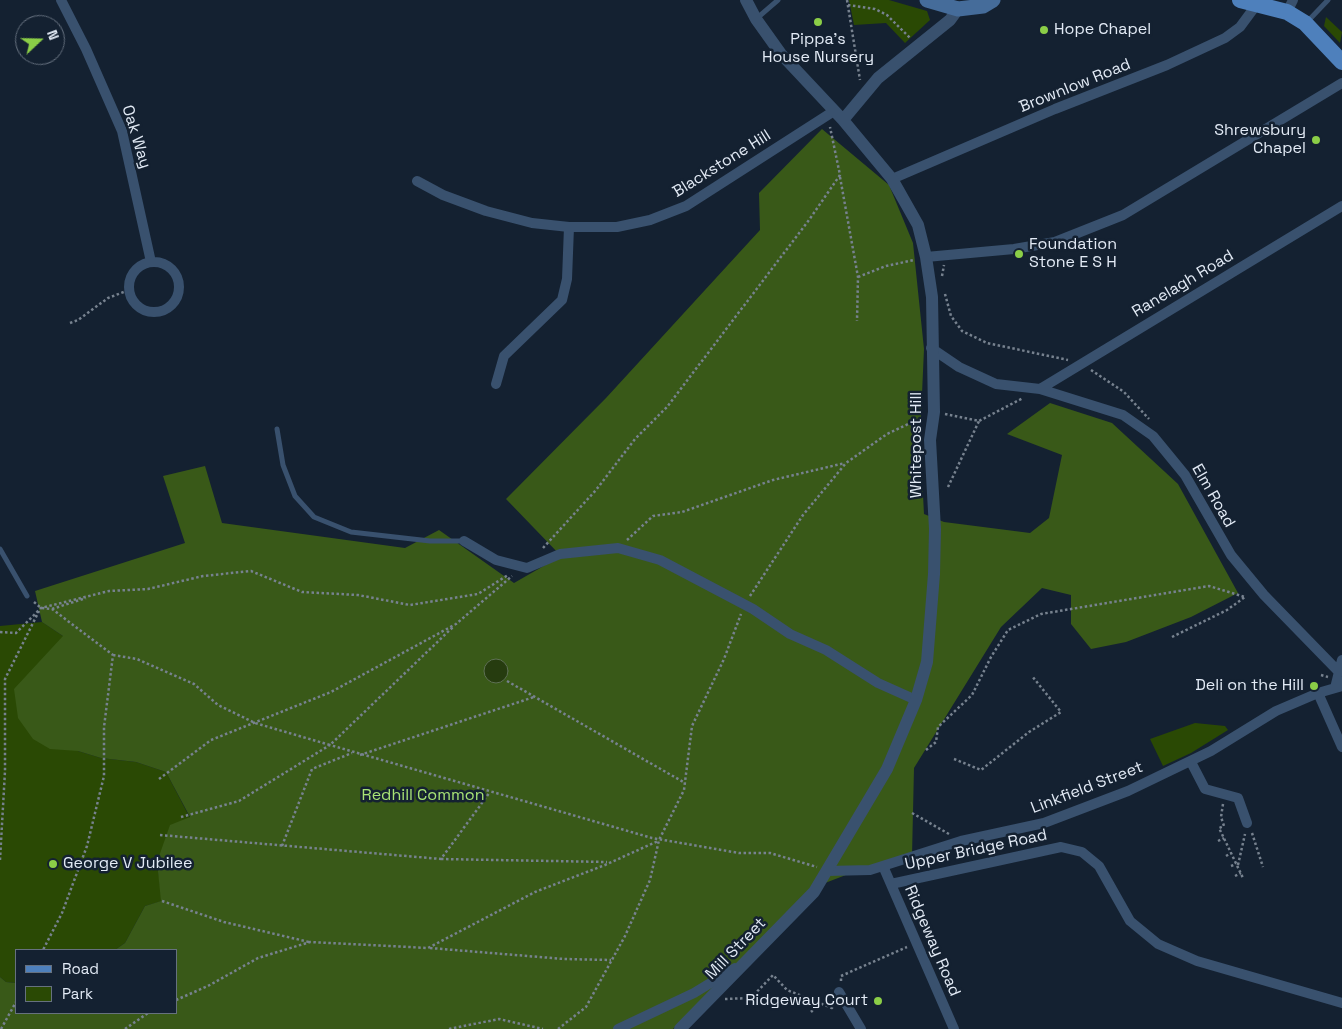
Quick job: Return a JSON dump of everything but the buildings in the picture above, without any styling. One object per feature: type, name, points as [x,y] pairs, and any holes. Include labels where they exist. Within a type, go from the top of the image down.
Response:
[{"type":"main road","points":[[927,0],[983,6],[994,0]]},
{"type":"main road","points":[[1240,0],[1257,4],[1290,6],[1342,62]]},
{"type":"street","name":"Oak Way","points":[[61,0],[86,49],[122,131],[151,262]]},
{"type":"street","name":"Whitepost Hill","points":[[746,0],[756,19],[787,62],[892,179],[918,225],[926,257],[932,297],[931,348],[934,412],[930,440],[935,529],[934,574],[927,662],[916,700],[887,769],[814,892]]},
{"type":"street","name":"Brownlow Road","points":[[892,179],[1055,109],[1167,65],[1216,42],[1240,26],[1257,4]]},
{"type":"street","points":[[834,115],[950,20],[963,5]]},
{"type":"street","points":[[926,257],[1014,249],[1055,242],[1123,215],[1342,83]]},
{"type":"street","name":"Blackstone Hill","points":[[417,181],[443,195],[486,211],[532,223],[569,227],[616,227],[650,220],[686,206],[834,115]]},
{"type":"street","name":"Ranelagh Road","points":[[1040,389],[1342,206]]},
{"type":"street","points":[[496,384],[504,356],[562,300],[567,279],[569,227]]},
{"type":"street","points":[[151,262],[160,263],[174,272],[179,288],[174,303],[167,309],[151,312],[136,304],[129,290],[132,275],[144,264],[151,262]]},
{"type":"street","name":"Elm Road","points":[[931,348],[959,367],[996,384],[1040,389],[1123,415],[1153,436],[1186,474],[1231,555],[1264,595],[1339,672]]},
{"type":"street","points":[[464,541],[496,560],[528,568],[560,554],[618,548],[660,560],[744,604],[790,634],[826,650],[878,683],[916,700]]},
{"type":"street","points":[[1339,687],[1339,672],[1342,660]]},
{"type":"street","name":"Linkfield Street","points":[[827,871],[870,870],[961,841],[1044,823],[1128,791],[1191,762],[1259,720],[1318,693],[1339,687]]},
{"type":"street","points":[[1318,693],[1342,747]]},
{"type":"street","points":[[1191,762],[1205,789],[1238,798],[1247,823]]},
{"type":"street","name":"Upper Bridge Road","points":[[891,884],[1061,847],[1082,852],[1099,866],[1130,921],[1158,944],[1197,961],[1342,1003]]},
{"type":"street","name":"Ridgeway Road","points":[[883,866],[954,1029]]},
{"type":"street","name":"Mill Street","points":[[680,1029],[814,892]]},
{"type":"street","points":[[618,1029],[694,993],[749,960]]},
{"type":"street","points":[[839,992],[861,1029]]},
{"type":"lane","points":[[756,19],[778,0]]},
{"type":"lane","points":[[1305,24],[1328,0]]},
{"type":"lane","points":[[277,429],[282,465],[295,496],[314,517],[351,532],[430,541],[464,541]]},
{"type":"lane","points":[[0,549],[26,596]]},
{"type":"path","points":[[847,0],[858,72]]},
{"type":"path","points":[[848,5],[875,9],[888,15],[917,46]]},
{"type":"path","points":[[834,115],[840,175],[858,277],[857,321]]},
{"type":"path","points":[[528,568],[555,534],[596,490],[634,439],[667,407],[809,220],[840,175]]},
{"type":"path","points":[[943,256],[943,284]]},
{"type":"path","points":[[858,277],[886,266],[926,257]]},
{"type":"path","points":[[70,323],[78,320],[108,298],[129,290]]},
{"type":"path","points":[[945,292],[951,316],[962,331],[987,343],[1081,363],[1124,392],[1154,425]]},
{"type":"path","points":[[948,487],[979,421]]},
{"type":"path","points":[[558,1029],[586,1007],[625,936],[650,880],[659,840],[684,790],[692,726],[724,659],[744,604],[803,515],[846,463],[773,480],[682,512],[653,516],[618,548]]},
{"type":"path","points":[[0,632],[16,632],[41,608],[109,591],[148,589],[203,576],[251,571],[302,592],[358,595],[410,605],[478,594],[517,572],[456,624],[330,745],[239,801],[180,817]]},
{"type":"path","points":[[926,750],[936,742],[938,727],[972,695],[991,657],[1008,630],[1041,614],[1209,586],[1245,597],[1227,610],[1172,637]]},
{"type":"path","points":[[41,608],[52,609],[109,591]]},
{"type":"path","points":[[0,860],[5,770],[5,680],[41,608]]},
{"type":"path","points":[[52,609],[113,655],[137,659],[194,684],[218,705],[255,723],[352,753],[659,840],[739,853],[770,852],[827,871]]},
{"type":"path","points":[[159,779],[211,740],[331,692],[456,624]]},
{"type":"path","points":[[44,949],[62,913],[87,846],[104,776],[104,727],[113,655]]},
{"type":"path","points":[[954,759],[981,770],[1029,732],[1062,712],[1032,676]]},
{"type":"path","points":[[507,681],[684,782]]},
{"type":"path","points":[[359,755],[534,696]]},
{"type":"path","points":[[282,846],[312,769],[352,753]]},
{"type":"path","points":[[441,859],[490,792]]},
{"type":"path","points":[[1224,794],[1221,817],[1224,826],[1219,828],[1243,878]]},
{"type":"path","points":[[912,813],[961,841]]},
{"type":"path","points":[[1237,865],[1247,823]]},
{"type":"path","points":[[1247,823],[1263,868]]},
{"type":"path","points":[[160,835],[441,859],[610,862]]},
{"type":"path","points":[[1218,841],[1224,838]]},
{"type":"path","points":[[428,948],[535,892],[659,840]]},
{"type":"path","points":[[1226,856],[1231,853]]},
{"type":"path","points":[[1231,866],[1237,865]]},
{"type":"path","points":[[1235,876],[1241,873]]},
{"type":"path","points":[[162,901],[224,922],[310,942],[428,948],[564,960],[611,960]]},
{"type":"path","points":[[178,999],[208,986],[258,958],[310,942]]},
{"type":"path","points":[[728,999],[751,998],[773,975],[788,990],[832,1008],[839,992],[841,976],[918,943]]},
{"type":"path","points":[[811,1012],[820,1003]]},
{"type":"path","points":[[0,1029],[15,1004]]},
{"type":"path","points":[[124,1029],[146,1014]]},
{"type":"path","points":[[449,1029],[499,1020],[543,1029]]},
{"type":"green space","points":[[849,0],[889,0],[927,11],[930,20],[905,43],[886,23],[854,25]]},
{"type":"green space","points":[[1326,17],[1342,32],[1340,43],[1324,26]]},
{"type":"green space","name":"Redhill Common","points":[[822,129],[889,185],[913,243],[924,349],[920,439],[924,514],[944,522],[1030,533],[1049,518],[1062,455],[1007,434],[1050,403],[1112,423],[1178,484],[1238,593],[1191,617],[1126,642],[1091,649],[1071,624],[1071,595],[1042,588],[1001,627],[914,768],[912,856],[872,865],[812,888],[673,1029],[0,1029],[0,977],[6,982],[15,983],[15,1014],[178,1014],[178,949],[116,949],[125,943],[145,906],[161,901],[157,862],[170,825],[190,817],[166,772],[136,762],[101,758],[78,751],[50,749],[33,739],[18,718],[14,689],[63,636],[42,622],[35,591],[185,543],[163,476],[205,466],[222,523],[405,548],[439,530],[514,583],[561,556],[506,499],[606,398],[760,230],[759,193]]},
{"type":"green space","points":[[42,622],[63,636],[78,751],[101,758],[136,762],[166,772],[190,818],[157,862],[162,901],[145,906],[125,943],[116,949],[15,949],[15,983],[6,982],[0,977],[0,626]]},
{"type":"green space","points":[[1195,723],[1225,726],[1228,730],[1191,753],[1163,766],[1150,739]]},
{"type":"shaded area","points":[[496,659],[501,660],[507,666],[507,676],[501,682],[496,683],[491,682],[485,676],[484,671],[485,666],[491,660]]},
{"type":"place","name":"Pippa's House Nursery","points":[[818,22]]},
{"type":"place","name":"Hope Chapel","points":[[1044,30]]},
{"type":"place","name":"Shrewsbury Chapel","points":[[1316,140]]},
{"type":"place","name":"Foundation Stone E S H","points":[[1019,254]]},
{"type":"place","name":"Deli on the Hill","points":[[1314,686]]},
{"type":"place","name":"George V Jubilee","points":[[53,864]]},
{"type":"place","name":"Ridgeway Court","points":[[878,1001]]}]
